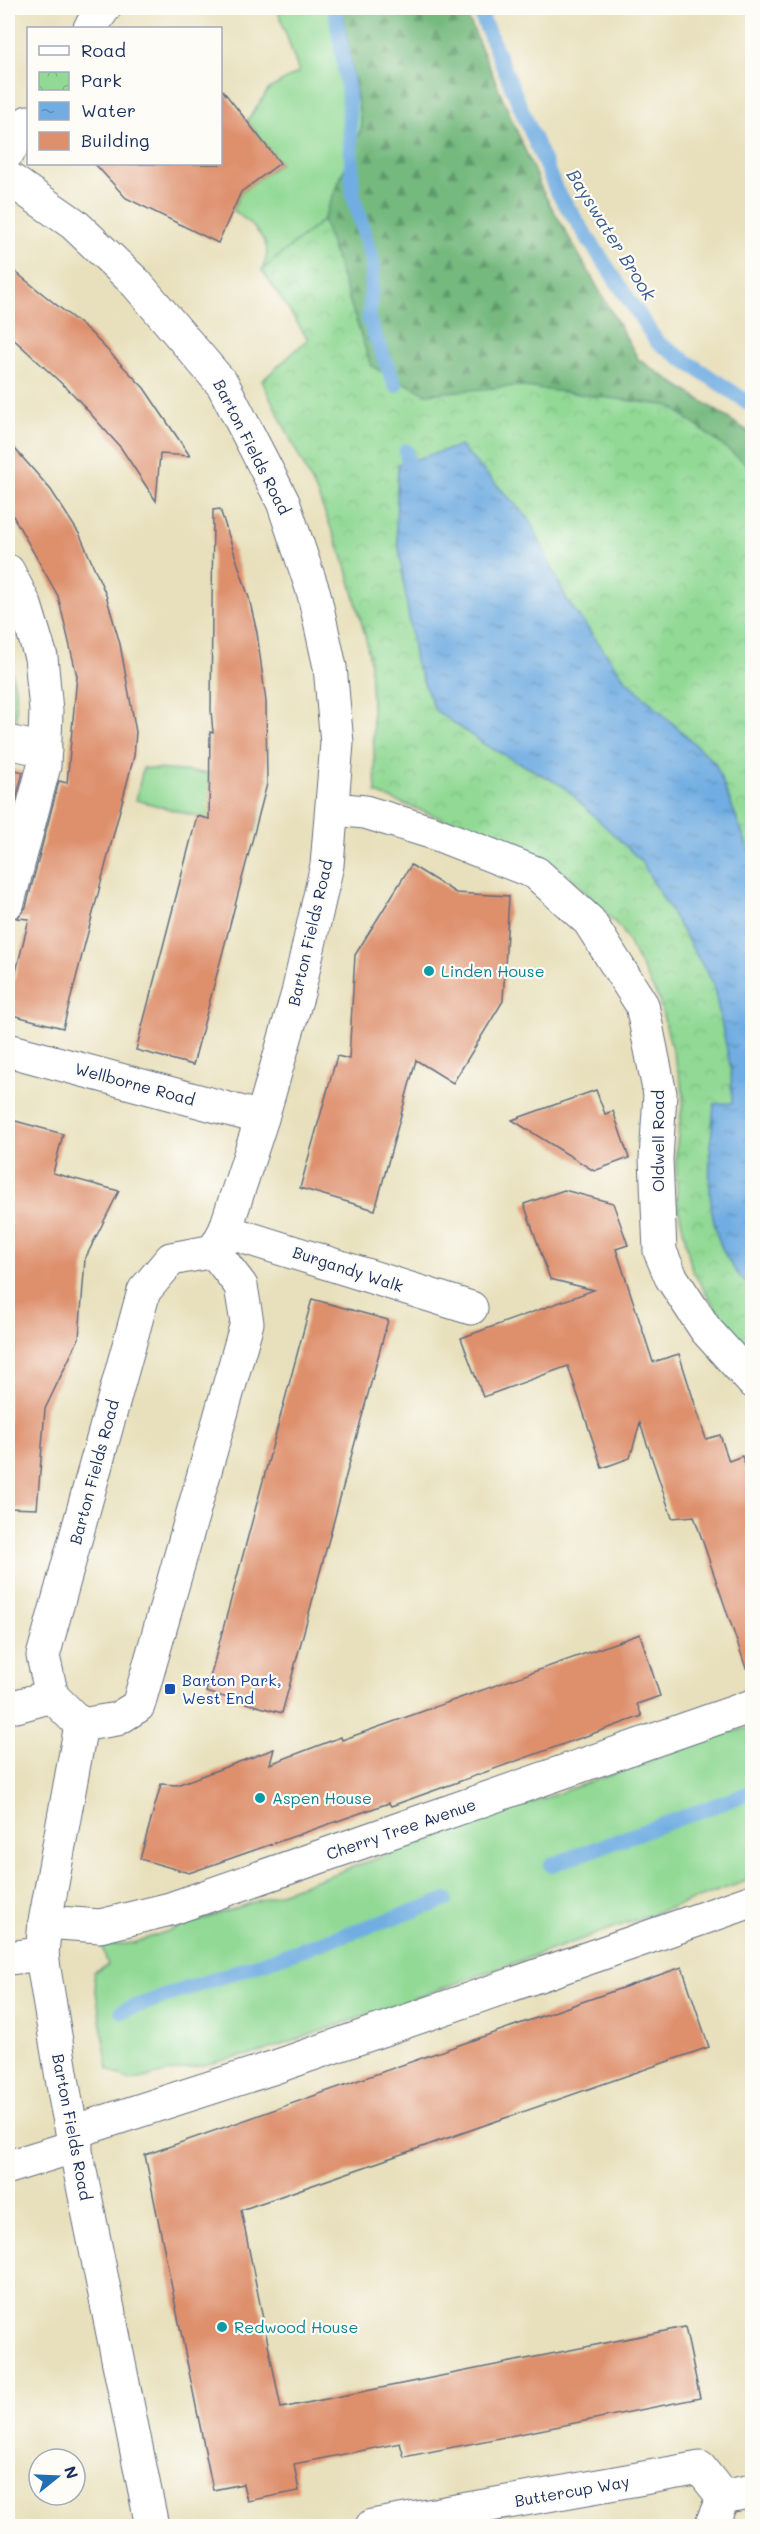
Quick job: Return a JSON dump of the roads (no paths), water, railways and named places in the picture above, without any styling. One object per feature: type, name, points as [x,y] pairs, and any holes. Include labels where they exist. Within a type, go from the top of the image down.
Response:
[{"type":"street","points":[[91,27],[104,8]]},
{"type":"street","points":[[8,152],[27,124]]},
{"type":"street","name":"Barton Fields Road","points":[[8,178],[74,224],[136,283],[223,385],[283,502],[314,594],[330,667],[337,743],[327,865],[298,993],[262,1118],[219,1241],[171,1259],[144,1292],[43,1656],[52,1696]]},
{"type":"street","points":[[8,571],[25,605],[41,657],[46,711],[44,766],[8,902]]},
{"type":"street","points":[[8,742],[45,750]]},
{"type":"street","name":"Oldwell Road","points":[[333,809],[364,812],[434,833],[536,873],[589,921],[642,1005],[660,1094],[656,1159],[660,1251],[671,1277],[706,1330],[753,1381]]},
{"type":"street","name":"Wellborne Road","points":[[8,1050],[262,1118]]},
{"type":"street","points":[[8,1706],[17,1706],[52,1696],[81,1725],[117,1719],[138,1706],[247,1323],[241,1286],[219,1241]]},
{"type":"street","name":"Burgandy Walk","points":[[219,1241],[471,1308]]},
{"type":"street","name":"Cherry Tree Avenue","points":[[45,1922],[100,1926],[170,1909],[753,1706]]},
{"type":"street","name":"Barton Fields Road","points":[[81,1725],[45,1922],[42,1954],[74,2139],[152,2526]]},
{"type":"street","points":[[8,2167],[74,2139],[275,2067],[753,1901]]},
{"type":"street","points":[[8,1958],[42,1954]]},
{"type":"street","name":"Buttercup Way","points":[[372,2526],[700,2468],[738,2494],[711,2526]]},
{"type":"water","points":[[460,446],[529,519],[567,600],[624,678],[715,763],[752,858],[752,1288],[735,1270],[723,1249],[715,1227],[711,1203],[710,1153],[714,1104],[732,1103],[731,1069],[713,983],[641,861],[563,786],[487,746],[435,710],[415,661],[396,528],[398,464]]},
{"type":"waterway","points":[[335,8],[348,90],[353,195],[373,264],[369,321],[395,385]]},
{"type":"waterway","name":"Bayswater Brook","points":[[478,8],[556,190],[657,342],[752,405]]},
{"type":"waterway","points":[[406,451],[408,461]]},
{"type":"waterway","points":[[551,1865],[752,1792]]},
{"type":"waterway","points":[[122,2011],[446,1900]]},
{"type":"place","name":"Linden House","points":[[429,971]]},
{"type":"place","name":"Barton Park, West End","points":[[170,1689]]},
{"type":"place","name":"Aspen House","points":[[260,1798]]},
{"type":"place","name":"Redwood House","points":[[222,2327]]}]
